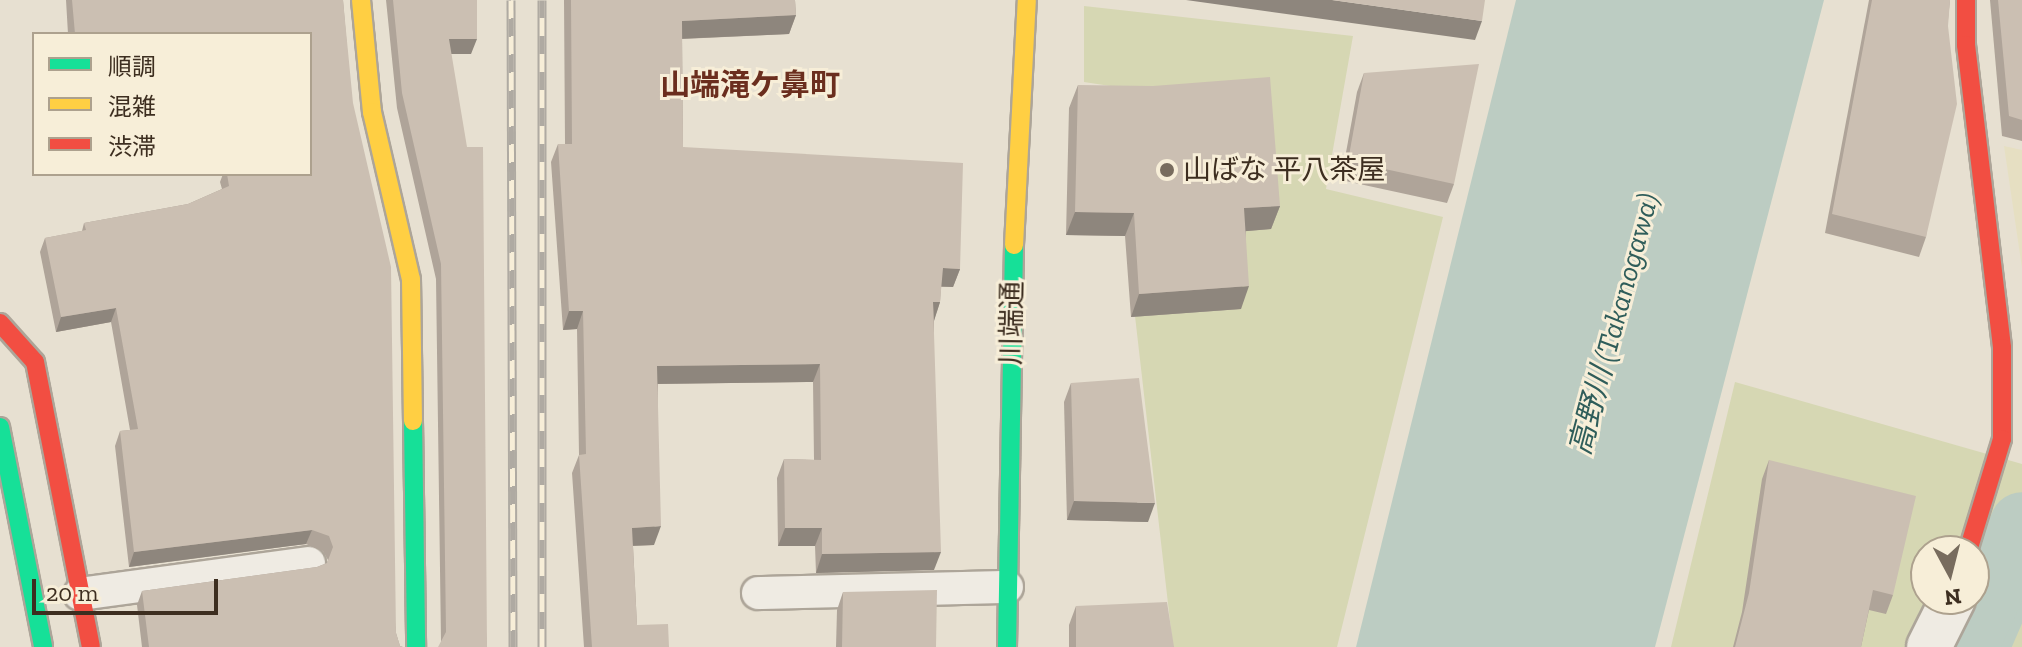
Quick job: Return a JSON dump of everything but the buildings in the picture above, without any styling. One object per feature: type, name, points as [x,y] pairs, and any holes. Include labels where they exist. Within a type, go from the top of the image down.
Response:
[{"type":"main road","points":[[361,0],[372,112],[411,279],[416,647]]},
{"type":"main road","name":"川端通","points":[[1007,647],[1014,221],[1027,0]]},
{"type":"main road","points":[[1966,0],[1966,45],[2012,352],[2002,439],[1973,535]]},
{"type":"main road","points":[[0,323],[35,362],[91,647]]},
{"type":"main road","points":[[0,427],[43,647]]},
{"type":"street","points":[[1929,647],[1945,615]]},
{"type":"lane","points":[[80,594],[309,563]]},
{"type":"lane","points":[[758,593],[1007,587]]},
{"type":"shaded area","points":[[2004,146],[2022,150],[2022,268]]},
{"type":"green space","points":[[1084,6],[1353,36],[1326,189],[1443,217],[1337,647],[1173,647],[1128,255],[1196,99],[1084,82]]},
{"type":"green space","points":[[1735,382],[2022,464],[2022,647],[1671,647]]},
{"type":"water","name":"高野川 (Takanogawa)","points":[[1516,0],[1824,0],[1655,647],[1356,647]]},
{"type":"waterway","points":[[1966,647],[2022,524]]},
{"type":"waterway","points":[[2002,647],[2022,601]]},
{"type":"railway","points":[[511,0],[513,647]]},
{"type":"railway","points":[[542,0],[542,647]]},
{"type":"traffic: fast","points":[[1007,647],[1014,245]]},
{"type":"traffic: fast","points":[[413,421],[416,647]]},
{"type":"traffic: fast","points":[[0,427],[43,647]]},
{"type":"traffic: slow","points":[[361,0],[372,112],[411,279],[413,421]]},
{"type":"traffic: slow","points":[[1014,245],[1027,0]]},
{"type":"traffic: jam","points":[[1966,0],[1966,45],[2002,348],[2002,439],[1973,535]]},
{"type":"traffic: jam","points":[[0,323],[35,362],[91,647]]},
{"type":"place","name":"山ばな 平八茶屋","points":[[1167,170]]},
{"type":"district","name":"山端滝ケ鼻町","points":[[750,85]]}]
